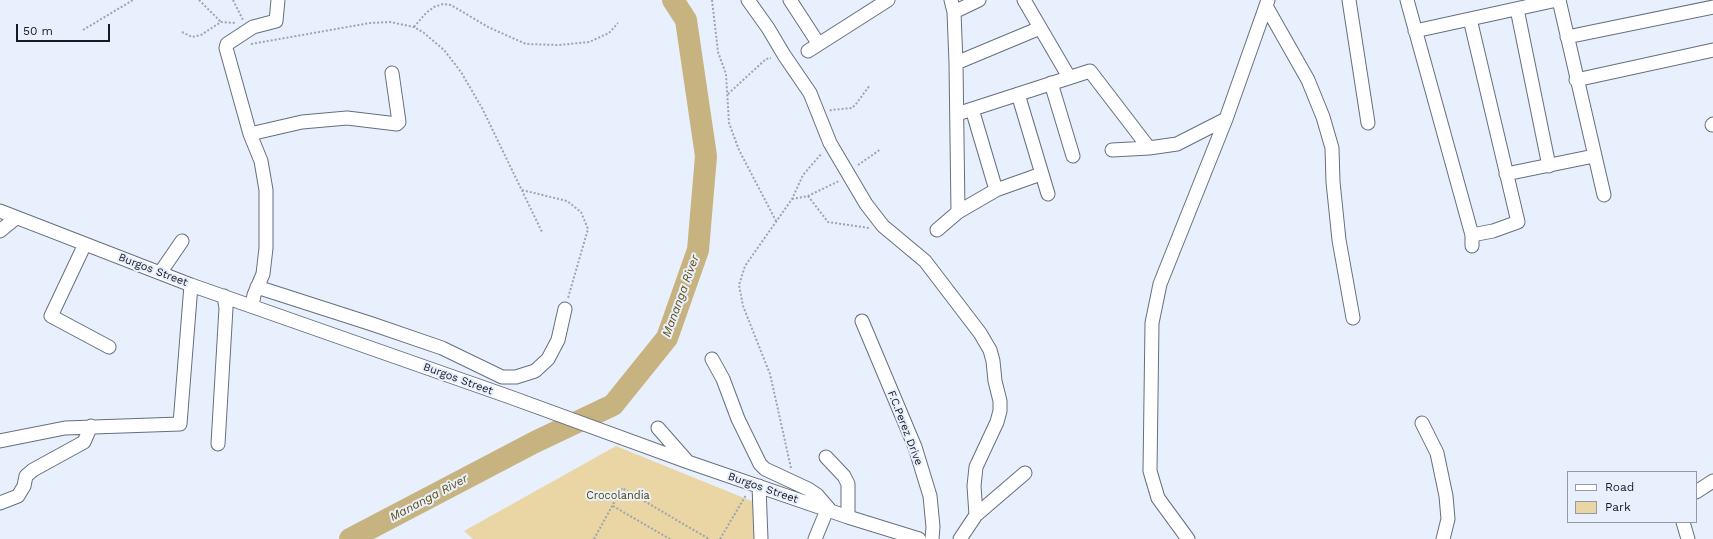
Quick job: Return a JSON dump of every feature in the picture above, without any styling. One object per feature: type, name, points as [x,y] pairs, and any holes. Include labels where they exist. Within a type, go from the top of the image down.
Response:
[{"type":"street","points":[[252,306],[254,295],[263,274],[266,248],[266,190],[261,161],[250,134],[226,48],[227,44],[249,26],[276,21],[278,0]]},
{"type":"street","points":[[748,0],[810,93],[830,142],[866,204],[883,226],[930,266],[980,333],[990,350],[1000,401],[1000,411],[997,422],[976,467],[974,486],[976,515]]},
{"type":"street","points":[[790,0],[813,47],[888,0]]},
{"type":"street","points":[[958,212],[956,63],[952,6],[979,0]]},
{"type":"street","points":[[1024,0],[1069,78]]},
{"type":"street","points":[[1349,0],[1368,123]]},
{"type":"street","points":[[1407,0],[1472,241],[1518,222],[1470,19]]},
{"type":"street","points":[[1415,31],[1558,0],[1604,196]]},
{"type":"street","points":[[1188,539],[1158,498],[1150,471],[1152,323],[1160,284],[1226,119],[1267,3]]},
{"type":"street","points":[[1267,3],[1308,80],[1323,117],[1332,148],[1333,182],[1339,240],[1353,318]]},
{"type":"street","points":[[1567,37],[1713,7]]},
{"type":"street","points":[[1517,9],[1549,166]]},
{"type":"street","points":[[956,63],[1040,28]]},
{"type":"street","points":[[1576,80],[1713,50]]},
{"type":"street","points":[[957,114],[1090,71],[1149,148]]},
{"type":"street","points":[[250,134],[302,122],[347,118],[397,124],[399,122],[392,73]]},
{"type":"street","points":[[1051,83],[1073,156]]},
{"type":"street","points":[[1018,94],[1048,194]]},
{"type":"street","points":[[972,109],[996,190]]},
{"type":"street","points":[[1112,150],[1149,148],[1177,144],[1226,119]]},
{"type":"street","points":[[1506,174],[1594,156]]},
{"type":"street","points":[[937,230],[958,212],[996,190],[1041,174]]},
{"type":"street","name":"Burgos Street","points":[[0,212],[191,285],[510,397],[688,462],[830,511],[919,539]]},
{"type":"street","points":[[0,231],[16,218]]},
{"type":"street","points":[[160,273],[182,241]]},
{"type":"street","points":[[85,244],[51,316],[109,347]]},
{"type":"street","points":[[0,441],[65,428],[180,424],[191,285]]},
{"type":"street","points":[[257,287],[442,348],[502,377],[516,377],[534,371],[548,359],[558,340],[565,309]]},
{"type":"street","points":[[218,444],[226,308],[224,296]]},
{"type":"street","name":"F.C.Perez Drive","points":[[862,321],[915,447],[930,496],[933,528],[932,539]]},
{"type":"street","points":[[712,359],[726,386],[738,420],[760,464],[765,469],[794,482],[817,495],[830,511],[815,539]]},
{"type":"street","points":[[1422,423],[1438,453],[1446,496],[1448,520],[1443,539]]},
{"type":"street","points":[[0,503],[18,496],[24,486],[26,476],[33,470],[84,442],[91,426]]},
{"type":"street","points":[[658,428],[688,462]]},
{"type":"street","points":[[826,457],[842,473],[848,484],[848,517]]},
{"type":"street","points":[[960,539],[976,515],[1025,473]]},
{"type":"street","points":[[1697,491],[1713,481]]},
{"type":"street","points":[[759,486],[761,539]]},
{"type":"street","points":[[1683,523],[1688,539]]},
{"type":"path","points":[[83,30],[132,0]]},
{"type":"path","points":[[198,0],[221,22],[249,26]]},
{"type":"path","points":[[234,0],[249,26]]},
{"type":"path","points":[[712,0],[718,52],[726,74],[729,123],[739,150],[776,221]]},
{"type":"path","points":[[414,27],[426,13],[434,7],[443,4],[451,5],[488,27],[526,44],[559,46],[589,42],[609,33],[618,23]]},
{"type":"path","points":[[182,32],[192,37],[201,35],[221,22]]},
{"type":"path","points":[[250,44],[370,23],[390,22],[414,27],[424,33],[444,50],[461,72],[482,108],[542,232]]},
{"type":"path","points":[[728,94],[766,59],[784,55]]},
{"type":"path","points":[[821,119],[831,110],[852,108],[870,85]]},
{"type":"path","points":[[794,482],[770,374],[743,306],[740,285],[745,266],[792,199],[803,174],[830,142]]},
{"type":"path","points":[[522,190],[567,201],[581,212],[588,229],[565,309]]},
{"type":"path","points":[[808,196],[828,222],[866,228],[883,226]]},
{"type":"path","points":[[594,539],[622,488],[709,539]]},
{"type":"path","points":[[720,539],[744,498]]},
{"type":"path","points":[[613,506],[670,539]]},
{"type":"green space","name":"Crocolandia","points":[[616,446],[754,502],[755,539],[473,539],[464,531]]},
{"type":"waterway","name":"Mananga River","points":[[350,539],[535,442],[613,405],[667,338],[698,250],[706,156],[686,20],[673,0]]}]
